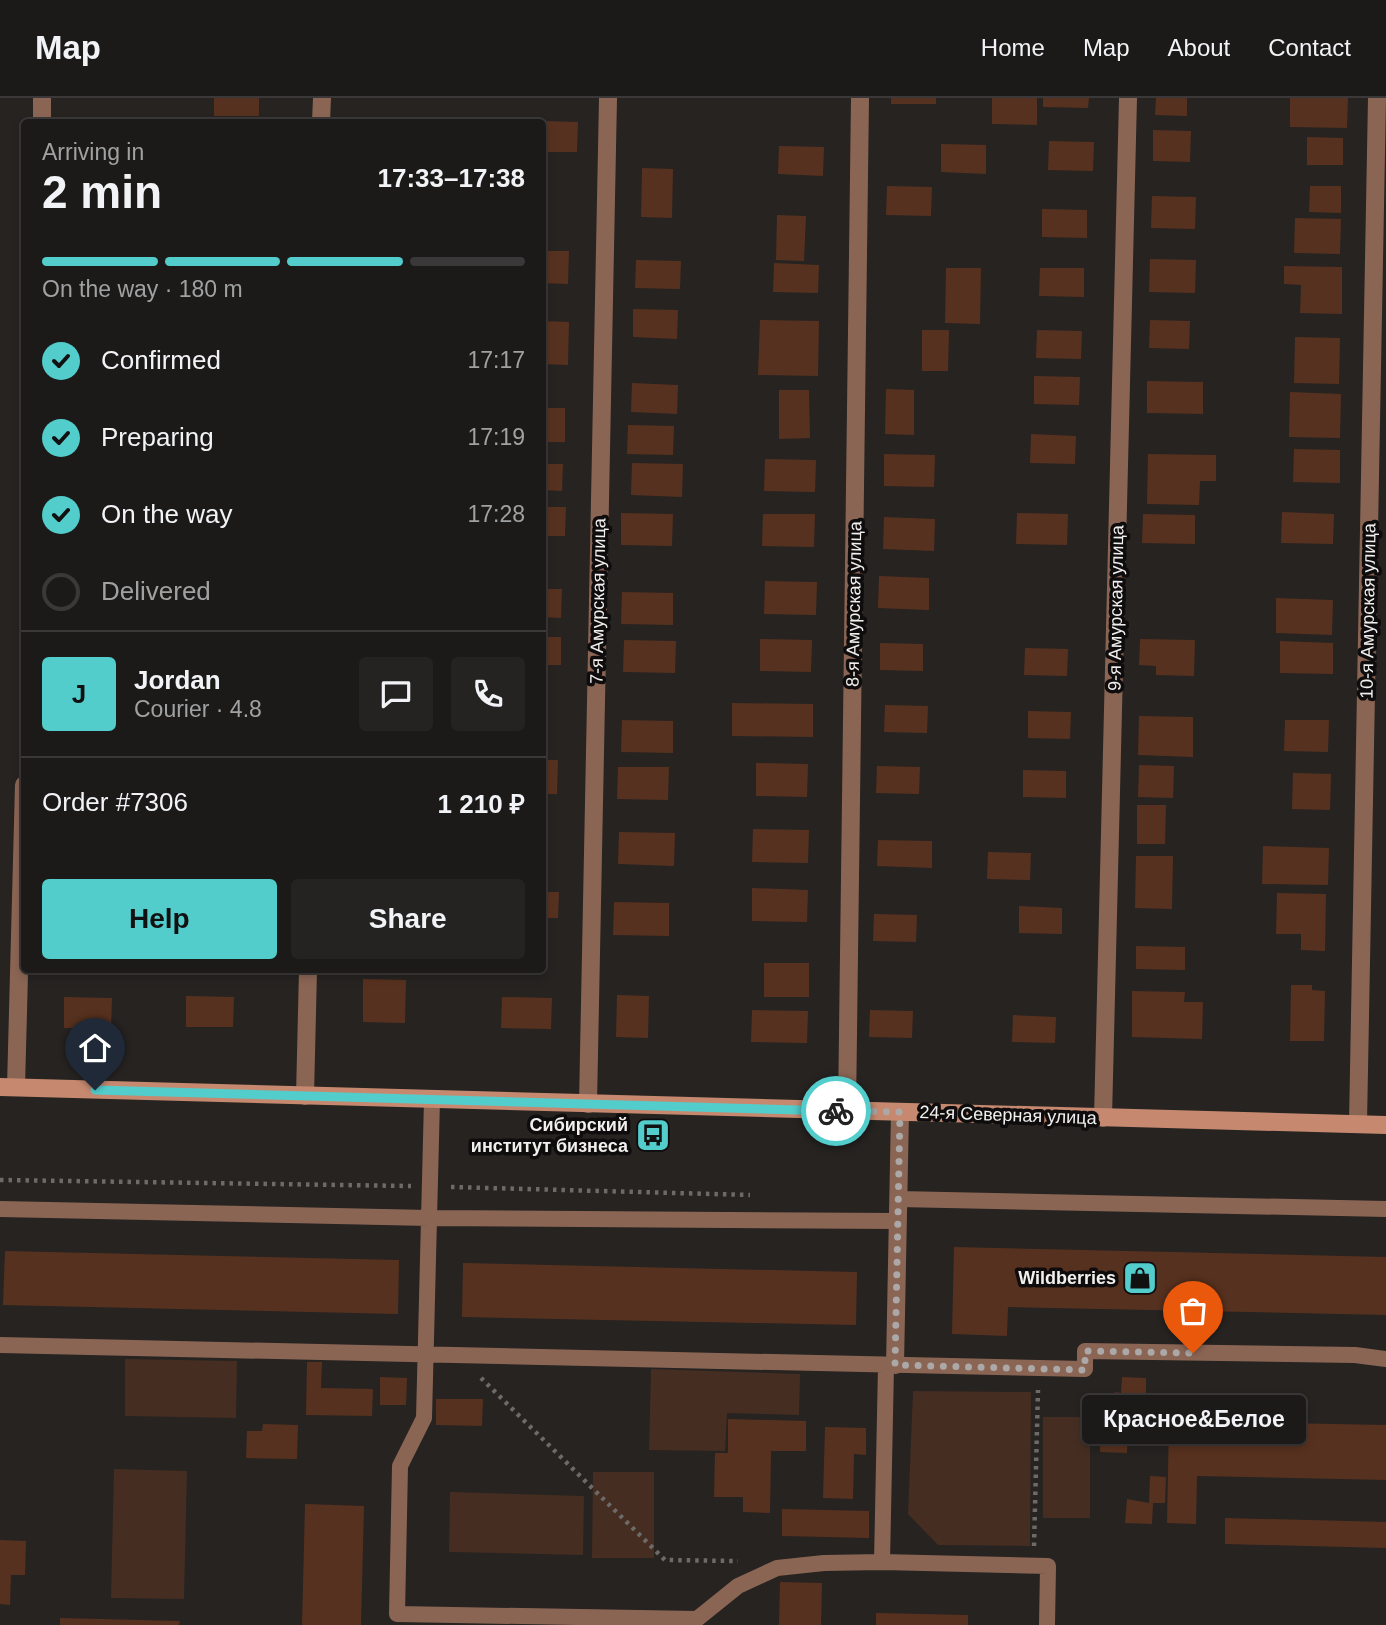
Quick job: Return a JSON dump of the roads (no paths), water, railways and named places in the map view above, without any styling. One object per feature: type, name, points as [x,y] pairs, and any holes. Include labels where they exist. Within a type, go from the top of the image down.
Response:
[{"type":"main road","name":"24-я Северная улица","points":[[8,1087],[1386,1125]]},
{"type":"street","points":[[41,119],[42,98]]},
{"type":"street","points":[[321,119],[322,98]]},
{"type":"street","name":"7-я Амурская улица","points":[[588,1104],[608,98]]},
{"type":"street","name":"8-я Амурская улица","points":[[847,1111],[860,98]]},
{"type":"street","name":"9-я Амурская улица","points":[[1103,1118],[1128,98]]},
{"type":"street","name":"10-я Амурская улица","points":[[1358,1124],[1377,98]]},
{"type":"street","points":[[8,1087],[21,842]]},
{"type":"street","points":[[306,1096],[308,973]]},
{"type":"street","points":[[891,1366],[900,1112]]},
{"type":"lane","points":[[432,1100],[425,1418],[400,1465],[397,1614],[697,1619],[738,1586],[777,1568],[824,1563],[881,1562],[1048,1566],[1047,1625]]},
{"type":"lane","points":[[898,1199],[1386,1209]]},
{"type":"lane","points":[[0,1209],[429,1218],[898,1221]]},
{"type":"lane","points":[[0,1345],[1085,1370],[1085,1351],[1355,1355],[1386,1359]]},
{"type":"lane","points":[[881,1562],[891,1366]]},
{"type":"place","name":"Сибирский институт бизнеса","points":[[653,1135]]},
{"type":"place","name":"Wildberries","points":[[1140,1278]]},
{"type":"place","name":"Красное&Белое","points":[[1193,1353]]}]
